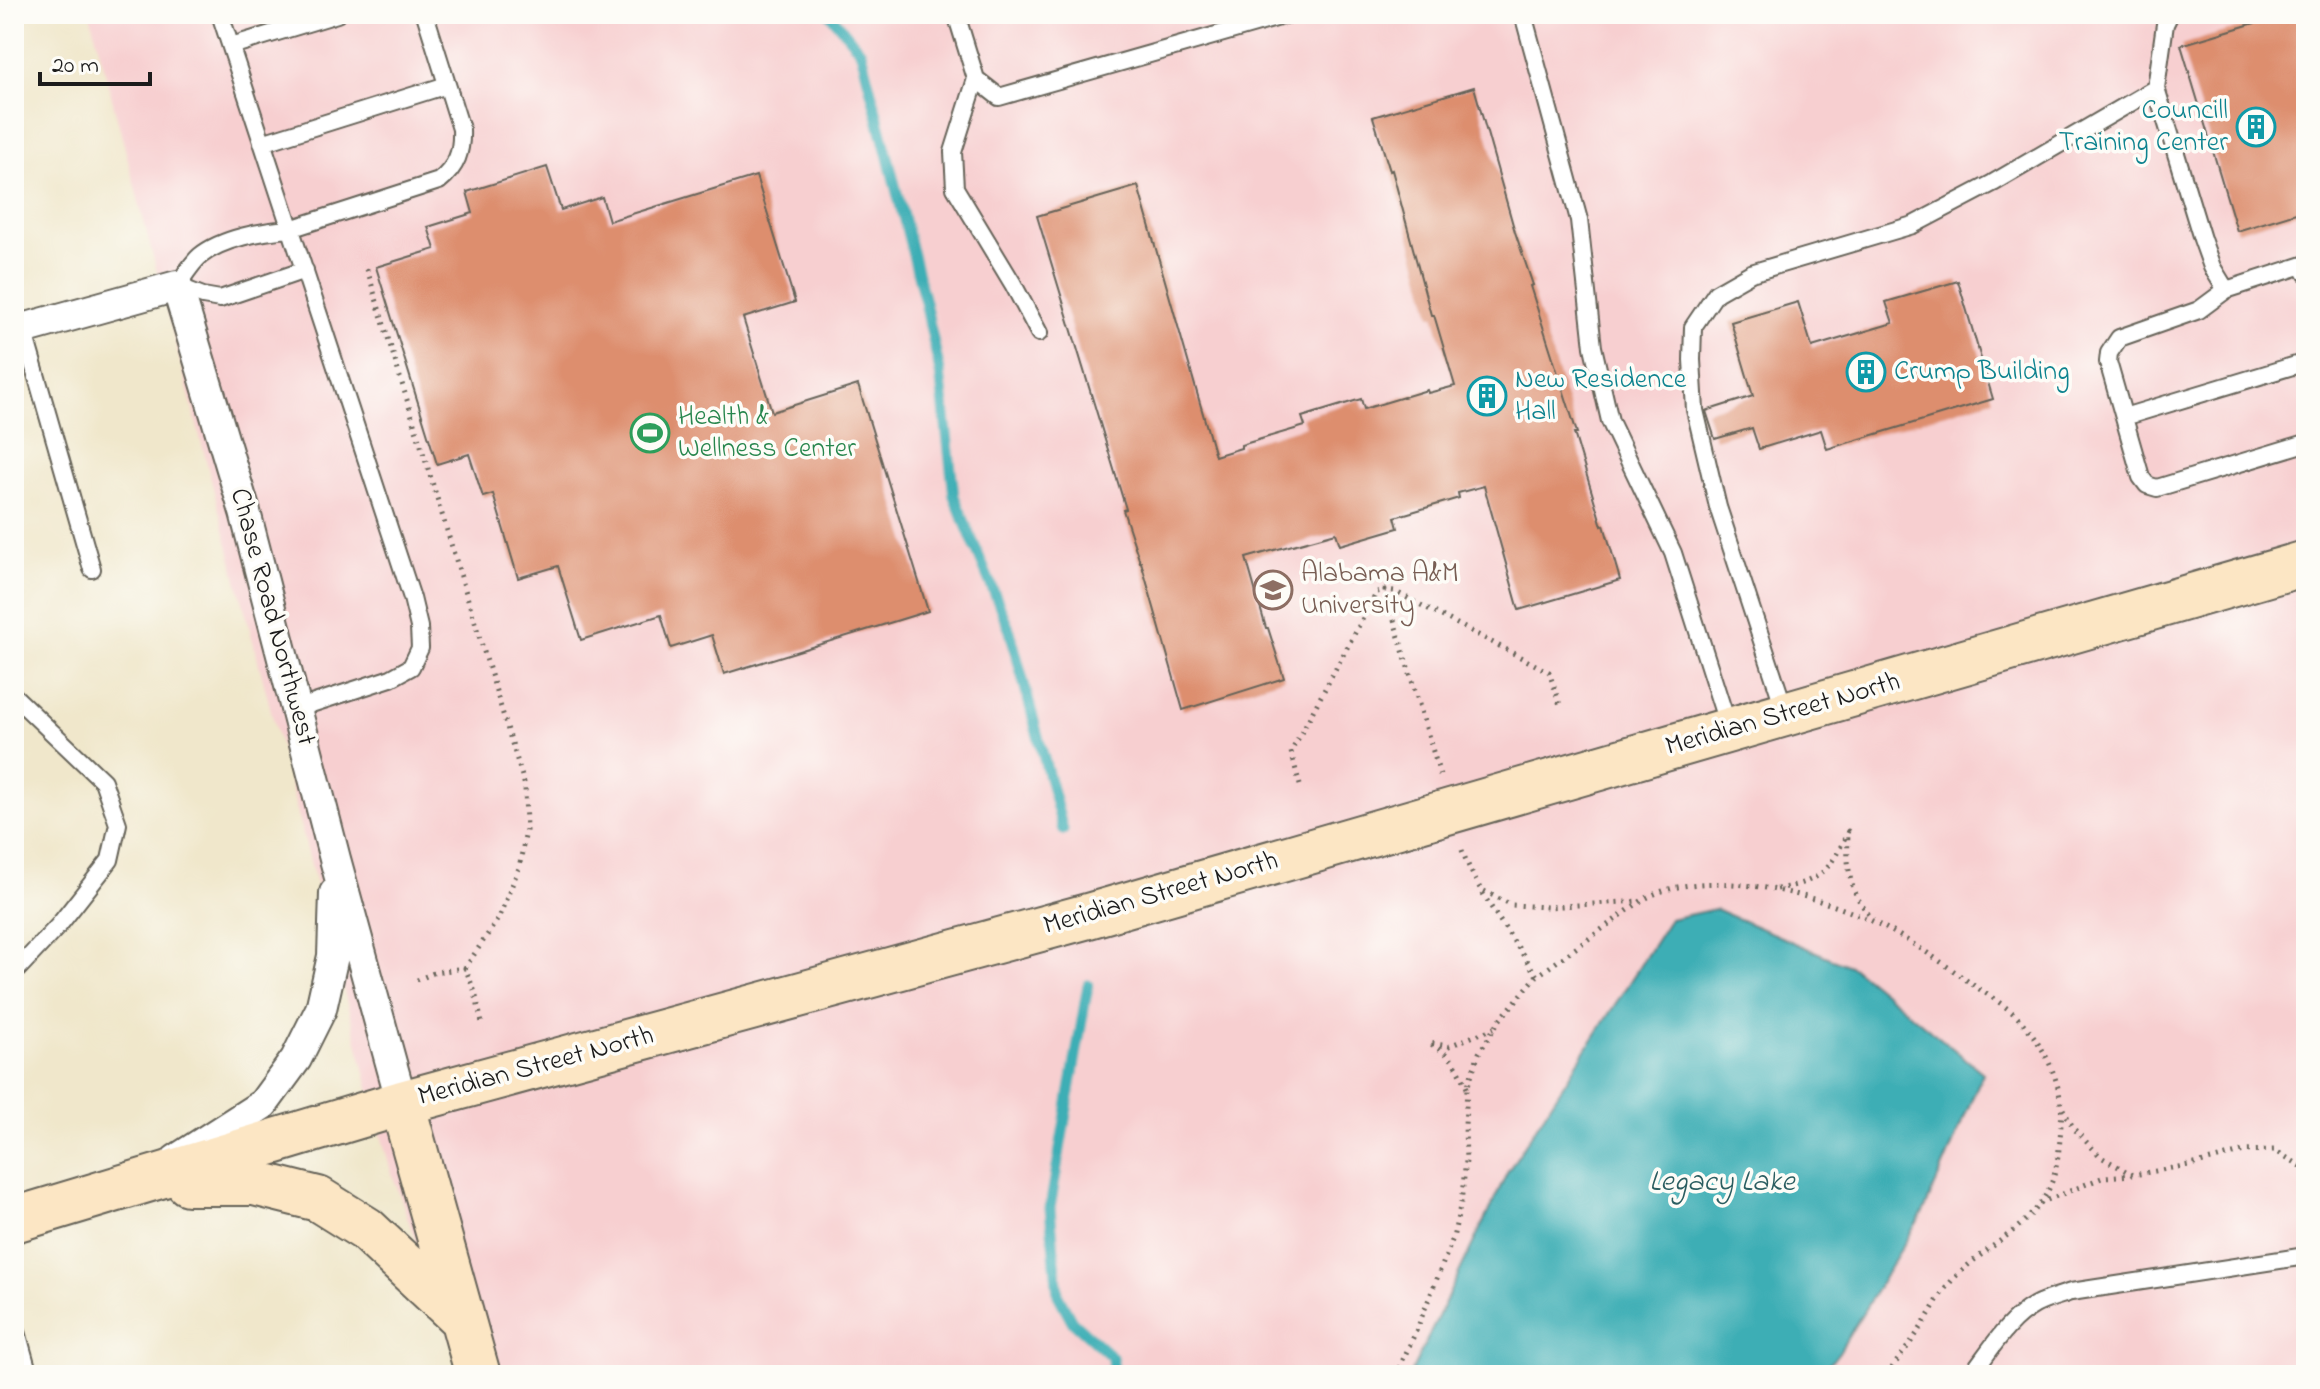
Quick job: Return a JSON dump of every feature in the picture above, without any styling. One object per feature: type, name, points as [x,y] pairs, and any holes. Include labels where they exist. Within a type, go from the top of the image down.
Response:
[{"type":"street","points":[[17,333],[177,286]]},
{"type":"street","name":"Chase Road Northwest","points":[[177,286],[245,512],[402,1103]]},
{"type":"street","name":"Meridian Street North","points":[[14,1220],[402,1103],[1088,916],[2306,563]]},
{"type":"street","points":[[142,1182],[263,1104],[296,1059],[321,1009],[333,956],[335,859]]},
{"type":"street","points":[[402,1103],[478,1375]]},
{"type":"street","points":[[142,1182],[254,1183],[318,1199],[366,1229],[460,1317]]},
{"type":"lane","points":[[220,14],[419,627],[420,648],[411,667],[391,678],[296,709]]},
{"type":"lane","points":[[231,46],[337,14]]},
{"type":"lane","points":[[305,270],[220,299],[177,286],[198,258],[214,246],[267,230],[290,229],[439,181],[449,173],[462,145],[461,129],[425,14]]},
{"type":"lane","points":[[956,14],[976,79],[953,152],[955,188],[1039,333]]},
{"type":"lane","points":[[976,79],[999,97],[1290,14]]},
{"type":"lane","points":[[1523,14],[1579,220],[1593,347],[1610,421],[1673,553],[1730,730]]},
{"type":"lane","points":[[2170,14],[2165,24],[2156,88],[2202,239],[2212,267],[2226,290]]},
{"type":"lane","points":[[262,143],[447,85]]},
{"type":"lane","points":[[1786,714],[1718,507],[1701,437],[1695,410],[1693,327],[1716,293],[1751,273],[1913,225],[1993,183],[2156,88]]},
{"type":"lane","points":[[2306,273],[2303,265],[2226,290],[2199,310],[2119,338],[2109,353],[2108,362],[2141,477],[2147,485],[2157,488],[2306,443]]},
{"type":"lane","points":[[17,333],[92,569]]},
{"type":"lane","points":[[2124,417],[2306,362]]},
{"type":"lane","points":[[14,696],[103,781],[118,824],[110,860],[59,925],[14,973]]},
{"type":"lane","points":[[1971,1375],[2009,1325],[2036,1304],[2071,1292],[2306,1256]]},
{"type":"lane","points":[[14,1321],[29,1375]]},
{"type":"lane","points":[[2299,1375],[2306,1374]]},
{"type":"path","points":[[367,269],[525,786],[526,831],[519,868],[498,919],[465,968],[436,972],[417,980]]},
{"type":"path","points":[[1385,590],[1467,863],[1537,976]]},
{"type":"path","points":[[1300,785],[1291,752],[1377,592],[1394,591],[1549,672],[1561,708]]},
{"type":"path","points":[[1773,890],[1798,885],[1821,875],[1836,858],[1848,831],[1847,864],[1854,893],[1876,923]]},
{"type":"path","points":[[1396,1375],[1453,1238],[1466,1161],[1467,1088],[1479,1053],[1494,1028],[1537,976],[1656,891],[1723,882],[1773,890],[1844,910],[1876,923],[1954,971],[2020,1020],[2043,1052],[2059,1090],[2062,1121],[2051,1184],[2039,1203],[2012,1231],[1977,1257],[1949,1284],[1887,1375]]},
{"type":"path","points":[[1483,891],[1512,905],[1547,907],[1641,901]]},
{"type":"path","points":[[465,968],[475,992],[482,1023]]},
{"type":"path","points":[[1467,1088],[1458,1065],[1447,1053],[1429,1043],[1449,1046],[1494,1028]]},
{"type":"path","points":[[2061,1104],[2074,1129],[2101,1157],[2133,1175]]},
{"type":"path","points":[[2039,1203],[2104,1177],[2200,1163],[2244,1151],[2274,1150],[2306,1169]]},
{"type":"shaded area","name":"Alabama A&M University","points":[[90,14],[2306,14],[2306,1375],[463,1375],[389,1165]]},
{"type":"water","name":"Legacy Lake","points":[[1715,909],[1854,968],[1983,1073],[1925,1209],[1839,1352],[1821,1375],[1410,1375],[1508,1171],[1670,919]]},
{"type":"building","name":"Councill Training Center","points":[[2266,14],[2306,14],[2306,210],[2237,231],[2181,45],[2268,19]]},
{"type":"building","name":"New Residence Hall","points":[[1474,87],[1533,285],[1530,286],[1620,580],[1519,610],[1484,486],[1458,493],[1459,498],[1395,517],[1398,528],[1340,545],[1336,533],[1246,558],[1284,678],[1183,710],[1037,216],[1138,186],[1215,456],[1305,426],[1302,417],[1361,399],[1364,409],[1427,390],[1428,393],[1455,386],[1434,315],[1431,315],[1392,170],[1373,117]]},
{"type":"building","name":"Health & Wellness Center","points":[[547,167],[561,210],[602,197],[609,221],[756,176],[795,302],[743,318],[772,412],[858,385],[928,611],[724,674],[712,635],[671,648],[661,615],[581,640],[558,566],[518,578],[493,494],[483,497],[469,454],[437,464],[376,267],[435,249],[428,227],[473,213],[467,192]]},
{"type":"building","name":"Crump Building","points":[[1958,281],[1993,399],[1827,449],[1821,430],[1759,449],[1752,428],[1715,439],[1706,411],[1753,396],[1731,322],[1798,302],[1812,347],[1893,323],[1886,302]]},
{"type":"waterway","points":[[830,14],[861,52],[940,372],[954,496],[1010,631],[1063,830]]},
{"type":"waterway","points":[[1088,985],[1050,1208],[1058,1295],[1072,1321],[1112,1357],[1113,1375]]},
{"type":"place","name":"Councill Training Center","points":[[2256,127]]},
{"type":"place","name":"Crump Building","points":[[1866,372]]},
{"type":"place","name":"New Residence Hall","points":[[1487,396]]},
{"type":"place","name":"Health & Wellness Center","points":[[650,433]]},
{"type":"place","name":"Alabama A&M University","points":[[1273,590]]}]
